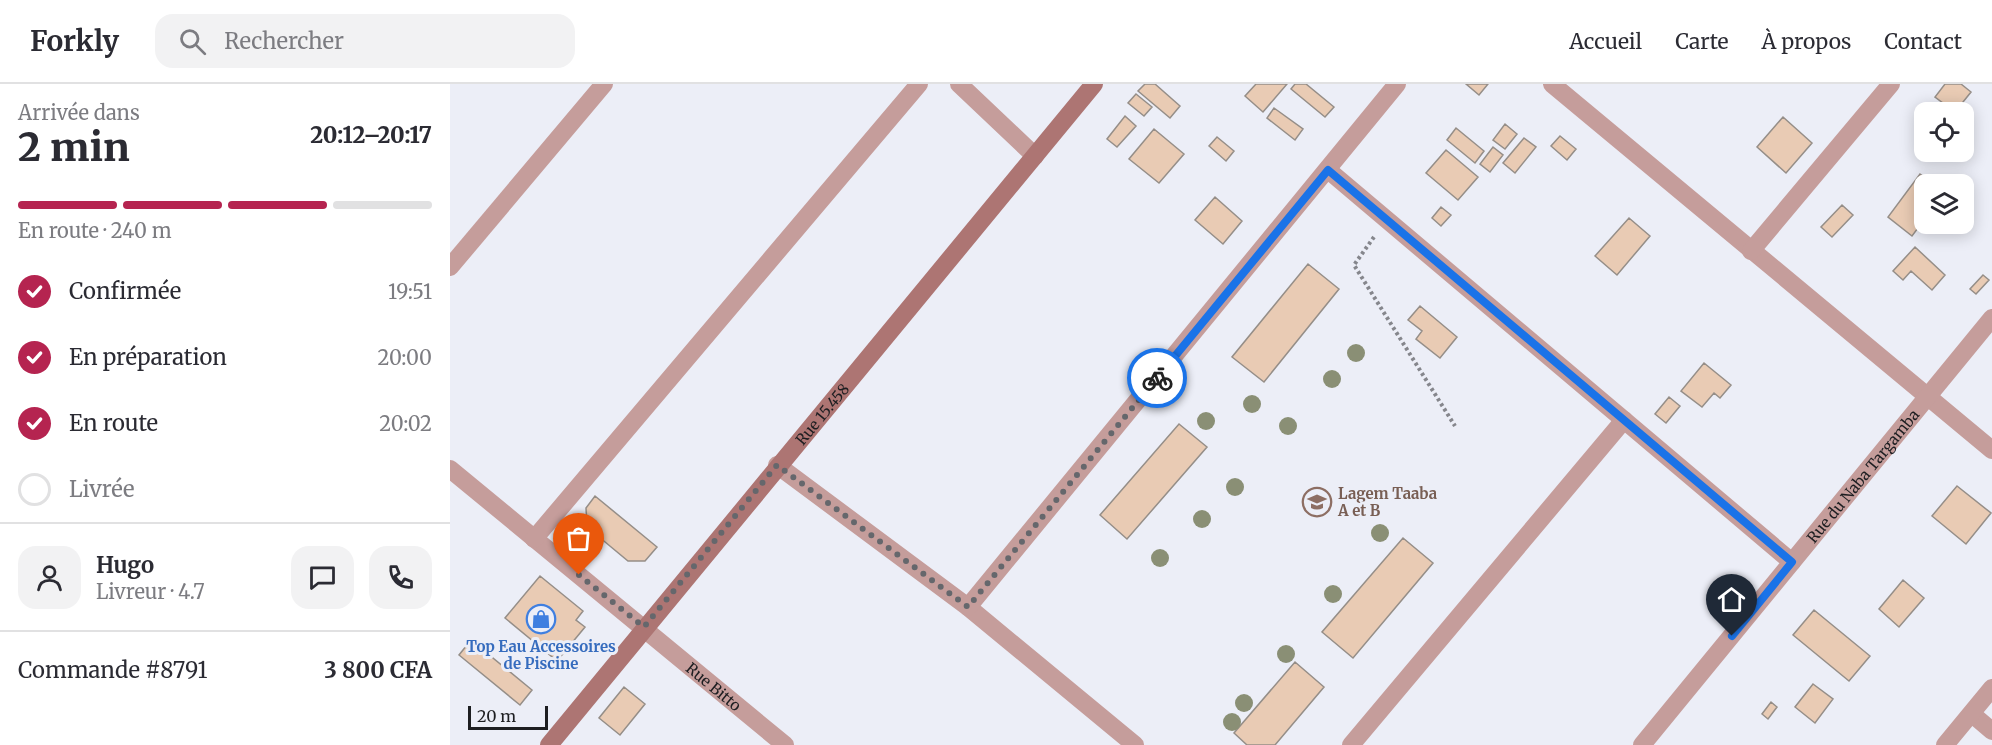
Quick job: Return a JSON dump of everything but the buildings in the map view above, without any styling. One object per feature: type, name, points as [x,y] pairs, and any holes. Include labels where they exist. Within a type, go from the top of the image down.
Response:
[{"type":"main road","name":"Rue 15.458","points":[[549,745],[777,465],[1095,84]]},
{"type":"street","points":[[450,267],[604,84]]},
{"type":"street","points":[[534,539],[919,84]]},
{"type":"street","points":[[959,84],[1035,156]]},
{"type":"street","points":[[968,607],[1397,84]]},
{"type":"street","points":[[1552,84],[1992,450]]},
{"type":"street","points":[[1751,251],[1891,84]]},
{"type":"street","points":[[1328,170],[1792,562]]},
{"type":"street","name":"Rue du Naba Targamba","points":[[1642,745],[1992,318]]},
{"type":"street","points":[[1351,745],[1624,420]]},
{"type":"street","points":[[777,465],[968,607],[1135,745]]},
{"type":"street","name":"Rue Bitto","points":[[450,470],[785,745]]},
{"type":"street","points":[[1946,745],[1992,688]]},
{"type":"street","points":[[1972,714],[1992,730]]},
{"type":"path","points":[[1387,219],[1354,265],[1455,426]]},
{"type":"way so far","points":[[579,575],[644,627],[777,465],[968,607],[1157,378]]},
{"type":"place","name":"Lagem Taaba A et B","points":[[1317,502]]},
{"type":"place","name":"Top Eau Accessoires de Piscine","points":[[541,619]]},
{"type":"route","points":[[1157,378],[1328,170],[1792,562],[1732,636]]}]
